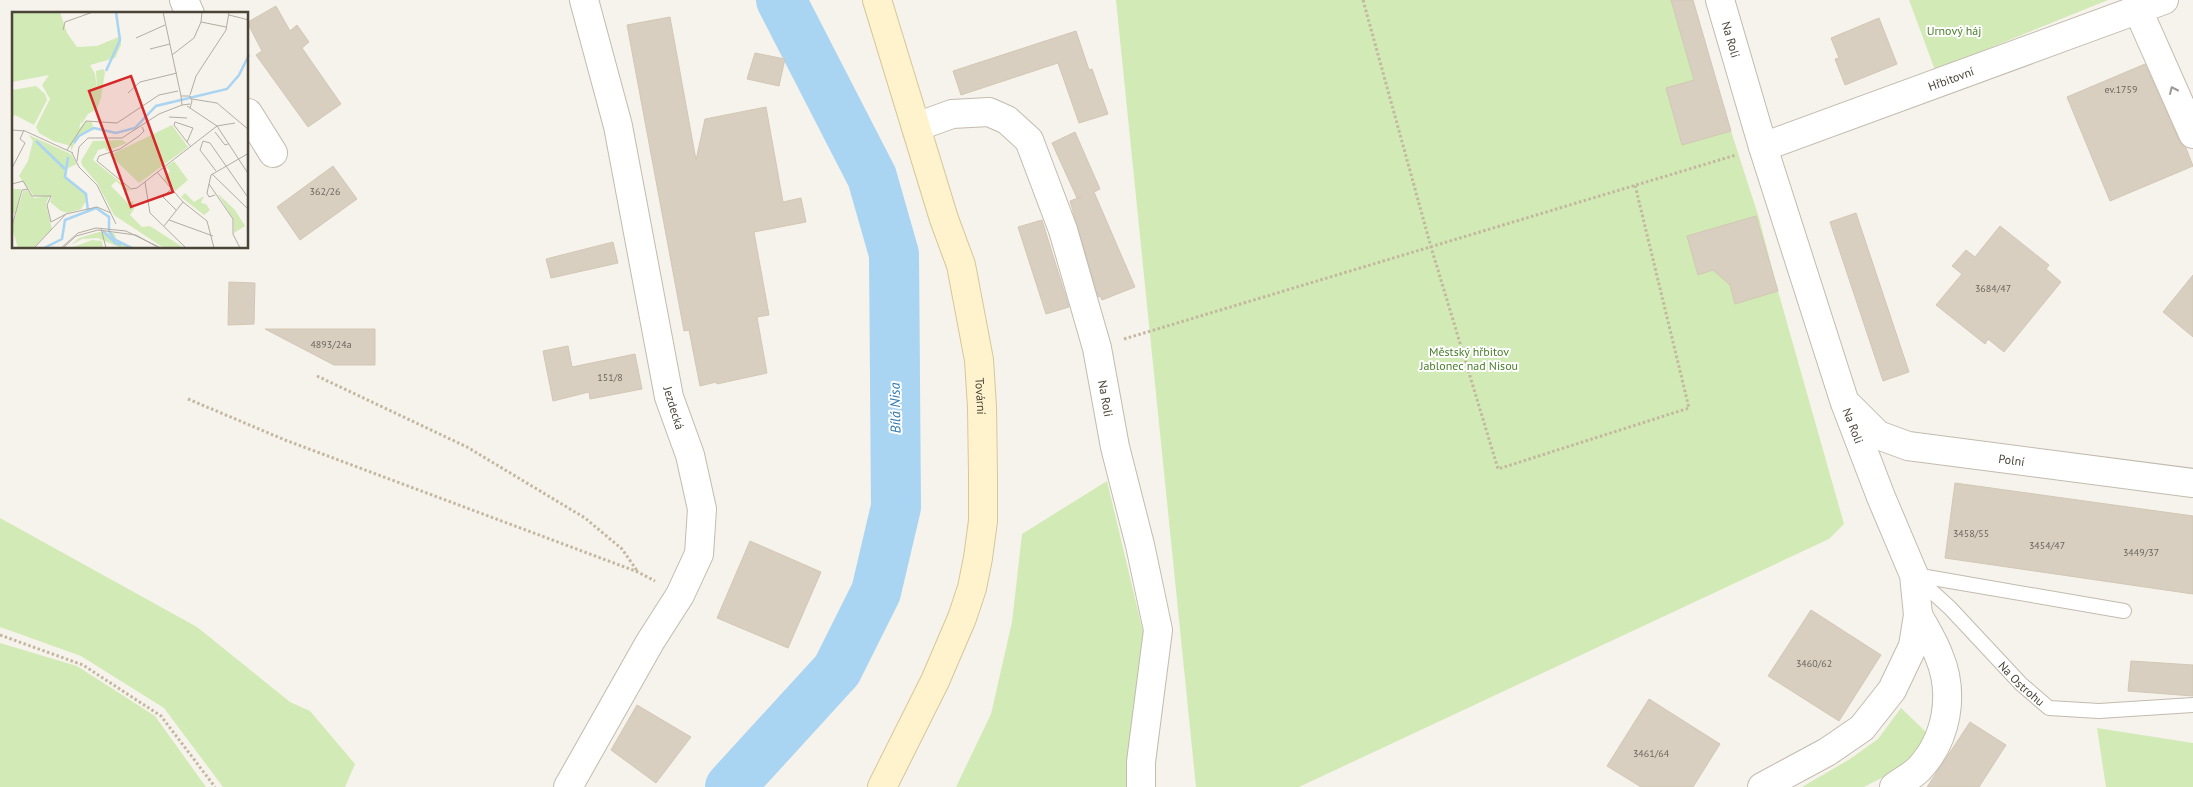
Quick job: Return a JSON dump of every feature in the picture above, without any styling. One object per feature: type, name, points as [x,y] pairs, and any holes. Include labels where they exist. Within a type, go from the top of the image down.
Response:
[{"type":"street","points":[[184,0],[189,12]]},
{"type":"street","name":"Jezdecká","points":[[568,787],[650,642],[680,595],[698,554],[702,509],[690,455],[669,397],[618,126],[584,0]]},
{"type":"street","name":"Tovární","points":[[877,0],[961,265],[979,360],[982,407],[983,521],[974,580],[962,618],[935,681],[882,787]]},
{"type":"street","name":"Na Roli","points":[[1720,0],[1763,147],[1845,403],[1881,497],[1914,575],[1918,615],[1913,646],[1892,690],[1862,728],[1827,752],[1762,787]]},
{"type":"street","name":"Hřbitovní","points":[[1763,147],[2164,0]]},
{"type":"street","points":[[2138,10],[2193,134]]},
{"type":"street","name":"Na Roli","points":[[916,127],[952,114],[989,112],[1007,120],[1029,140],[1063,230],[1097,348],[1115,447],[1140,545],[1158,630],[1141,762],[1141,787]]},
{"type":"street","points":[[249,115],[273,153]]},
{"type":"street","name":"Polní","points":[[1845,403],[1878,434],[1908,446],[2193,483]]},
{"type":"street","points":[[1894,787],[1919,769],[1935,746],[1946,721],[1948,693],[1940,658],[1918,615]]},
{"type":"lane","points":[[1914,575],[2124,610]]},
{"type":"lane","name":"Na Ostrohu","points":[[1914,575],[1950,608],[2021,684],[2049,708],[2099,711],[2193,705]]},
{"type":"path","points":[[1363,0],[1431,247],[1498,469],[1689,408],[1635,185]]},
{"type":"path","points":[[1097,348],[1763,147]]},
{"type":"path","points":[[188,399],[285,440],[638,572],[622,549],[585,518],[467,447],[317,376]]},
{"type":"path","points":[[0,635],[83,665],[161,716],[215,787]]},
{"type":"green space","name":"Městský hřbitov Jablonec nad Nisou","points":[[1116,0],[1693,0],[1731,131],[1759,218],[1844,524],[1829,539],[1299,787],[1196,787]]},
{"type":"green space","name":"Urnový háj","points":[[1909,0],[2108,0],[1935,70]]},
{"type":"green space","points":[[1107,481],[1143,632],[1128,787],[956,787],[991,714],[1012,622],[1022,534]]},
{"type":"green space","points":[[0,518],[197,627],[290,702],[310,711],[355,764],[345,787],[223,787],[164,708],[81,656],[0,627]]},
{"type":"green space","points":[[0,643],[77,666],[155,716],[206,787],[0,787]]},
{"type":"green space","points":[[1901,708],[1928,734],[1910,763],[1864,787],[1802,787],[1850,759],[1878,739]]},
{"type":"green space","points":[[2097,728],[2193,743],[2193,787],[2106,787]]},
{"type":"building","points":[[1671,0],[1693,0],[1731,131],[1682,145],[1666,88],[1694,80]]},
{"type":"building","points":[[276,6],[290,31],[297,25],[309,42],[302,48],[341,104],[308,127],[256,55],[262,51],[249,26],[249,21]]},
{"type":"building","points":[[670,17],[696,160],[705,119],[766,107],[783,202],[801,198],[806,222],[754,232],[769,315],[757,317],[767,373],[700,386],[689,330],[684,331],[627,25]]},
{"type":"building","points":[[1879,18],[1897,64],[1845,85],[1835,59],[1839,58],[1831,38]]},
{"type":"building","points":[[1076,31],[1089,70],[1092,69],[1108,114],[1079,123],[1058,63],[961,95],[953,71]]},
{"type":"building","points":[[755,53],[785,59],[779,86],[747,79]]},
{"type":"building","points":[[2145,64],[2179,140],[2186,148],[2193,166],[2110,201],[2067,97]]},
{"type":"building","points":[[1075,132],[1100,189],[1094,192],[1135,287],[1102,300],[1100,296],[1098,297],[1070,201],[1081,197],[1077,198],[1052,143]]},
{"type":"building","points":[[333,166],[357,199],[300,240],[277,207]]},
{"type":"building","points":[[1856,213],[1909,372],[1883,381],[1830,222]]},
{"type":"building","points":[[1756,216],[1778,291],[1735,304],[1730,285],[1713,270],[1698,275],[1687,236]]},
{"type":"building","points":[[1042,220],[1069,307],[1046,314],[1018,227]]},
{"type":"building","points":[[2000,226],[2049,265],[2046,269],[2061,282],[2004,352],[1988,339],[1985,344],[1936,305],[1962,274],[1952,266],[1966,250],[1975,257]]},
{"type":"building","points":[[613,242],[618,263],[551,278],[546,259]]},
{"type":"building","points":[[2193,275],[2193,337],[2163,312]]},
{"type":"building","points":[[229,282],[255,283],[254,324],[228,325]]},
{"type":"building","points":[[265,329],[375,329],[375,365],[334,365]]},
{"type":"building","points":[[568,346],[572,367],[635,354],[642,389],[590,399],[589,392],[553,401],[543,351]]},
{"type":"building","points":[[1955,483],[2193,516],[2193,594],[1945,558]]},
{"type":"building","points":[[750,541],[821,572],[788,648],[717,618]]},
{"type":"building","points":[[1811,610],[1881,655],[1839,721],[1768,676]]},
{"type":"building","points":[[2131,661],[2193,665],[2193,696],[2128,691]]},
{"type":"building","points":[[1649,699],[1720,744],[1693,787],[1641,787],[1607,766]]},
{"type":"building","points":[[637,705],[691,737],[656,783],[611,750]]},
{"type":"building","points":[[1970,722],[2006,745],[1979,787],[1927,787]]},
{"type":"waterway","name":"Bílá Nisa","points":[[730,787],[837,670],[876,592],[896,507],[894,254],[872,177],[781,0]]}]
